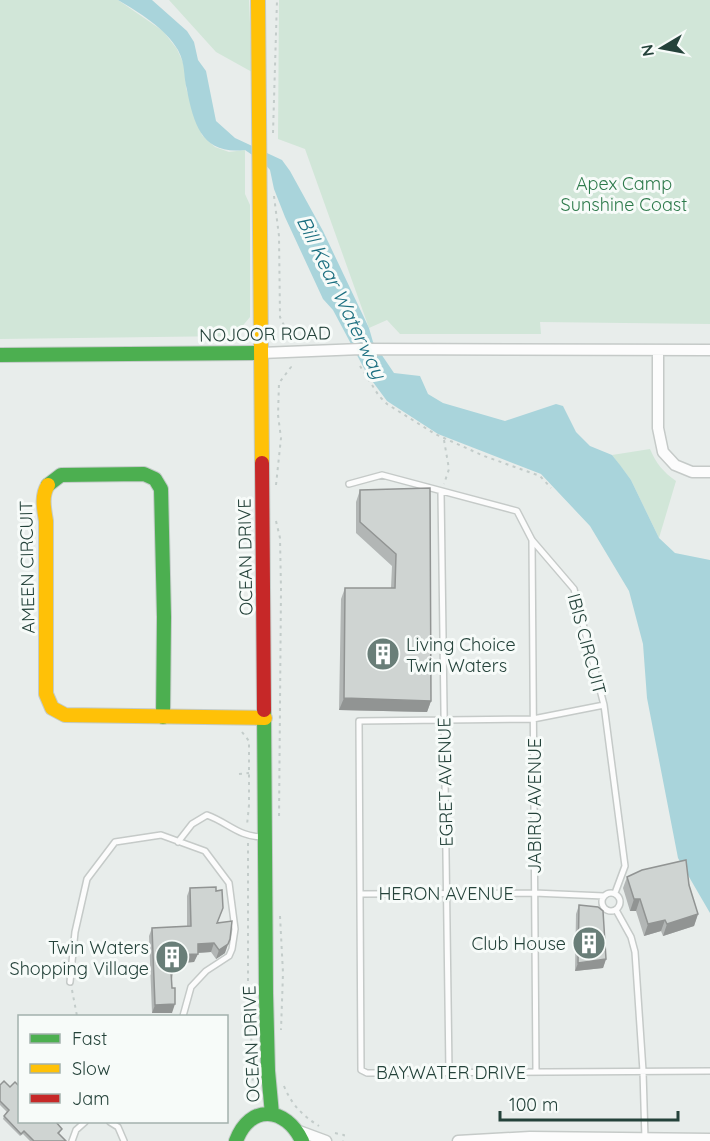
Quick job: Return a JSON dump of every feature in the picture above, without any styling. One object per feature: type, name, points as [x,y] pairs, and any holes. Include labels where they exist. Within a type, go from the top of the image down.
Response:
[{"type":"street","name":"OCEAN DRIVE","points":[[258,0],[267,1060],[272,1114]]},
{"type":"street","name":"NOJOOR ROAD","points":[[0,356],[290,353],[361,349],[710,350]]},
{"type":"street","points":[[658,350],[658,428],[663,452],[675,465],[692,472],[710,472]]},
{"type":"street","name":"AMEEN CIRCUIT","points":[[163,717],[161,489],[154,479],[144,474],[90,476],[66,474],[56,477],[45,488],[43,499],[46,520],[46,694],[47,701],[54,711],[65,715],[163,717],[265,718]]},
{"type":"street","points":[[236,1141],[242,1127],[250,1119],[272,1114],[292,1123],[300,1136],[328,1137]]},
{"type":"street","points":[[458,1141],[710,1139]]},
{"type":"lane","name":"IBIS CIRCUIT","points":[[349,484],[382,475],[517,511],[532,540],[574,589],[604,705],[625,866],[615,893]]},
{"type":"lane","name":"EGRET AVENUE","points":[[441,492],[449,1072]]},
{"type":"lane","name":"JABIRU AVENUE","points":[[532,540],[536,1072]]},
{"type":"lane","points":[[445,720],[533,720],[604,705]]},
{"type":"lane","name":"BAYWATER DRIVE","points":[[445,720],[359,722],[361,1070],[368,1073],[710,1071]]},
{"type":"lane","points":[[178,842],[192,824],[207,815],[247,836],[265,837]]},
{"type":"lane","points":[[70,982],[75,932],[87,879],[115,842],[161,835],[205,851],[229,883],[235,929],[229,956],[206,970],[191,987],[184,1015]]},
{"type":"lane","name":"HERON AVENUE","points":[[360,894],[534,893],[604,896]]},
{"type":"lane","points":[[615,893],[621,901],[616,910],[610,911],[604,908],[602,903],[604,896],[615,893]]},
{"type":"lane","points":[[616,910],[631,937],[635,952],[645,1140]]},
{"type":"lane","points":[[72,1141],[76,1130],[84,1123]]},
{"type":"lane","points":[[111,1123],[122,1133],[124,1141]]},
{"type":"path","points":[[272,140],[277,0]]},
{"type":"path","points":[[275,203],[279,236],[280,317],[291,338],[291,367],[279,383],[281,438],[276,490]]},
{"type":"path","points":[[360,366],[379,396],[387,404],[443,439],[540,476],[551,488]]},
{"type":"path","points":[[441,492],[449,469],[443,439]]},
{"type":"path","points":[[276,511],[280,538],[281,589],[279,827]]},
{"type":"path","points":[[241,718],[241,730],[249,741],[247,749],[249,805],[246,821],[249,864],[248,1018],[254,1055]]},
{"type":"path","points":[[239,774],[249,773]]},
{"type":"path","points":[[280,915],[283,973],[281,1033]]},
{"type":"path","points":[[70,982],[77,1015]]},
{"type":"path","points":[[251,1088],[254,1071]]},
{"type":"path","points":[[282,1082],[288,1096],[299,1110],[321,1127]]},
{"type":"path","points":[[328,1137],[344,1135],[344,1141]]},
{"type":"green space","points":[[0,0],[118,0],[163,31],[177,49],[185,67],[186,88],[202,135],[215,147],[229,152],[245,150],[245,194],[250,205],[250,317],[234,336],[0,339]]},
{"type":"green space","points":[[169,0],[249,0],[252,72],[216,52]]},
{"type":"green space","name":"Apex Camp Sunshine Coast","points":[[279,0],[710,0],[710,324],[540,322],[541,334],[400,334],[387,320],[369,328],[305,149],[278,139]]},
{"type":"green space","points":[[650,449],[660,467],[676,481],[659,538],[631,480],[612,455]]},
{"type":"water","name":"Bill Kear Waterway","points":[[118,0],[152,0],[187,31],[194,42],[198,60],[206,71],[216,121],[235,138],[282,160],[290,171],[323,231],[369,328],[373,342],[394,373],[420,376],[428,394],[443,403],[505,421],[556,404],[563,406],[576,432],[590,446],[612,455],[631,480],[659,538],[675,553],[710,560],[710,913],[678,858],[647,698],[643,644],[629,591],[590,526],[541,474],[438,434],[387,401],[367,374],[333,310],[323,299],[285,217],[274,189],[270,170],[245,150],[219,148],[210,143],[197,126],[182,60],[173,42],[159,28]]},
{"type":"building","name":"Living Choice Twin Waters","points":[[430,488],[431,701],[344,698],[345,588],[395,588],[396,554],[360,522],[360,490]]},
{"type":"building","points":[[686,860],[689,885],[698,914],[667,924],[665,920],[648,924],[640,899],[634,899],[627,877],[642,870]]},
{"type":"building","name":"Twin Waters Shopping Village","points":[[216,887],[216,891],[222,890],[223,908],[217,923],[232,921],[228,944],[219,950],[214,943],[198,944],[198,954],[175,955],[174,971],[171,972],[172,988],[175,988],[175,1004],[155,1005],[152,928],[191,926],[190,888]]},
{"type":"building","name":"Club House","points":[[579,905],[598,907],[603,911],[606,959],[578,963]]},
{"type":"building","points":[[4,1081],[10,1087],[15,1082],[18,1085],[18,1123],[57,1123],[62,1129],[58,1133],[66,1141],[34,1141],[24,1131],[21,1134],[4,1116],[9,1110],[0,1101],[0,1085]]},
{"type":"traffic: fast","points":[[0,355],[261,353]]},
{"type":"traffic: fast","points":[[48,485],[61,475],[144,474],[155,479],[161,489],[164,617],[163,717]]},
{"type":"traffic: fast","points":[[264,710],[266,993],[268,1071],[272,1114]]},
{"type":"traffic: fast","points":[[236,1141],[250,1120],[259,1115],[268,1114],[287,1121],[302,1141]]},
{"type":"traffic: slow","points":[[258,0],[262,463]]},
{"type":"traffic: slow","points":[[48,485],[44,494],[46,694],[52,708],[65,715],[265,718]]},
{"type":"traffic: jam","points":[[262,463],[264,710]]},
{"type":"place","name":"Living Choice Twin Waters","points":[[383,654]]},
{"type":"place","name":"Club House","points":[[589,943]]},
{"type":"place","name":"Twin Waters Shopping Village","points":[[172,957]]}]
